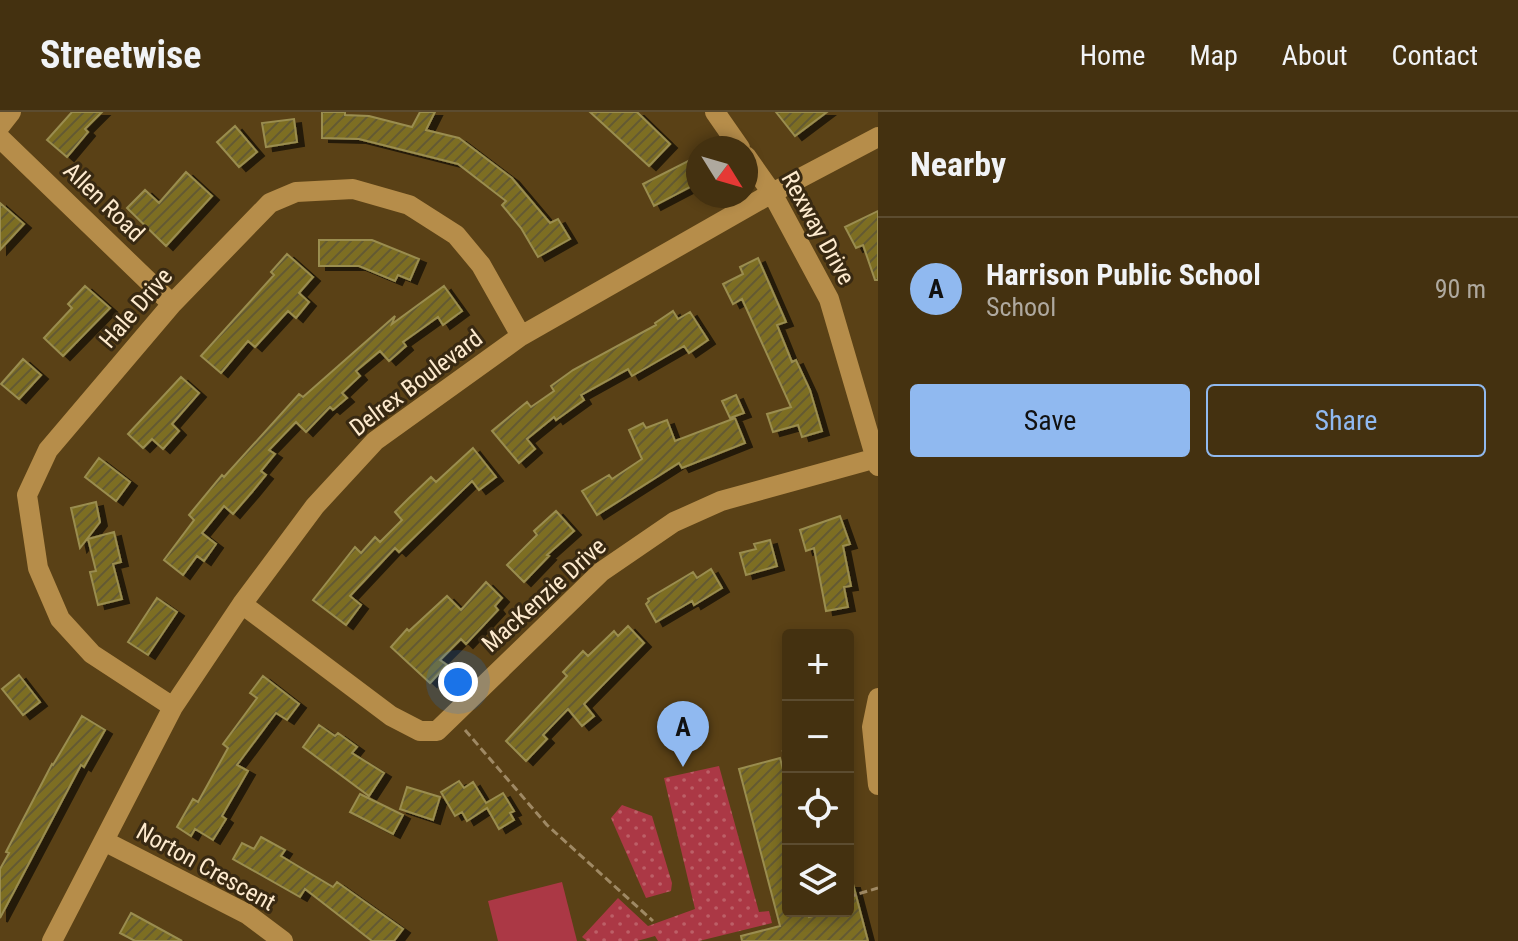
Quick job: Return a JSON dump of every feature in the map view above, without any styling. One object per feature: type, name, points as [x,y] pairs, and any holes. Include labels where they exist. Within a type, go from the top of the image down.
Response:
[{"type":"street","points":[[0,126],[11,112]]},
{"type":"street","points":[[715,112],[732,136]]},
{"type":"street","name":"Delrex Boulevard","points":[[52,941],[173,707],[242,604],[315,506],[375,441],[521,336],[772,193],[878,137]]},
{"type":"street","name":"Allen Road","points":[[0,138],[172,304]]},
{"type":"street","name":"Rexway Drive","points":[[758,173],[772,193],[829,299],[877,462]]},
{"type":"street","name":"Hale Drive","points":[[173,707],[92,654],[60,619],[38,568],[27,495],[48,450],[172,304],[270,203],[296,192],[353,189],[409,205],[456,235],[481,265],[521,336]]},
{"type":"street","name":"MacKenzie Drive","points":[[242,604],[391,716],[420,731],[437,731],[601,572],[674,522],[721,501],[877,462]]},
{"type":"street","points":[[878,698],[872,727],[878,785]]},
{"type":"street","name":"Norton Crescent","points":[[104,841],[247,914],[283,941]]},
{"type":"path","points":[[453,715],[547,825],[653,921]]},
{"type":"path","points":[[854,895],[878,888]]},
{"type":"shaded area","points":[[719,766],[759,912],[769,911],[772,923],[699,941],[658,941],[655,936],[637,941],[587,941],[582,937],[618,898],[648,926],[695,909],[664,778]]},
{"type":"shaded area","points":[[622,805],[652,816],[672,883],[671,891],[646,898],[611,818]]},
{"type":"shaded area","points":[[562,882],[577,941],[498,941],[488,901]]},
{"type":"building","points":[[72,112],[102,112],[85,129],[88,132],[67,157],[47,140]]},
{"type":"building","points":[[322,112],[369,116],[412,127],[420,112],[435,112],[426,130],[459,138],[512,178],[550,223],[558,219],[570,239],[538,257],[521,228],[502,205],[506,201],[458,164],[359,139],[322,138]]},
{"type":"building","points":[[590,112],[637,112],[670,144],[649,166]]},
{"type":"building","points":[[776,112],[827,112],[795,136]]},
{"type":"building","points":[[294,119],[297,142],[266,147],[262,123]]},
{"type":"building","points":[[235,126],[257,152],[239,167],[217,142]]},
{"type":"building","points":[[686,162],[686,189],[654,206],[643,184]]},
{"type":"building","points":[[186,172],[212,196],[166,246],[127,208],[145,190],[159,203]]},
{"type":"building","points":[[0,203],[24,224],[0,250]]},
{"type":"building","points":[[878,211],[878,280],[875,280],[863,245],[856,248],[845,227]]},
{"type":"building","points":[[319,240],[372,240],[419,259],[410,280],[398,275],[395,281],[359,266],[319,266]]},
{"type":"building","points":[[287,254],[313,277],[299,293],[309,302],[296,318],[288,311],[255,347],[248,341],[221,373],[201,356],[274,275],[271,272]]},
{"type":"building","points":[[758,258],[786,322],[777,325],[792,362],[796,360],[810,390],[822,431],[802,437],[798,425],[773,432],[767,414],[791,407],[742,299],[733,304],[723,284],[743,274],[740,267]]},
{"type":"building","points":[[85,286],[110,308],[63,356],[44,338],[72,308],[68,304]]},
{"type":"building","points":[[444,286],[462,311],[443,325],[438,317],[403,342],[406,346],[389,361],[380,351],[356,371],[360,376],[342,393],[347,398],[333,410],[330,407],[306,432],[296,422],[269,450],[275,454],[261,471],[266,475],[252,492],[233,514],[224,506],[202,533],[216,544],[204,561],[197,556],[183,575],[164,560],[194,520],[189,515],[222,475],[224,477],[299,394],[303,397],[395,316],[392,324]]},
{"type":"building","points":[[673,311],[678,319],[690,312],[708,340],[689,353],[684,346],[632,376],[628,369],[581,395],[584,400],[556,420],[554,417],[527,439],[535,449],[519,463],[492,431],[527,402],[531,407],[554,391],[551,386],[573,370],[656,325]]},
{"type":"building","points":[[23,359],[41,375],[19,399],[1,384]]},
{"type":"building","points":[[181,377],[199,393],[172,424],[179,431],[163,449],[152,439],[143,448],[128,434]]},
{"type":"building","points":[[736,395],[744,413],[730,418],[722,401]]},
{"type":"building","points":[[735,418],[745,443],[682,468],[679,463],[597,515],[582,491],[609,475],[612,479],[642,459],[629,430],[643,423],[646,428],[667,420],[675,441]]},
{"type":"building","points":[[473,448],[496,477],[479,490],[472,481],[399,552],[395,548],[350,596],[361,605],[346,625],[313,600],[355,547],[361,553],[375,537],[380,542],[402,520],[395,512],[431,477],[436,482]]},
{"type":"building","points":[[99,458],[130,482],[116,501],[85,477]]},
{"type":"building","points":[[96,502],[100,522],[80,548],[71,508]]},
{"type":"building","points":[[556,511],[574,531],[547,555],[524,582],[507,565],[537,535],[534,531]]},
{"type":"building","points":[[840,516],[850,544],[843,546],[851,586],[844,587],[848,607],[826,611],[814,548],[806,551],[800,530]]},
{"type":"building","points":[[114,532],[121,562],[113,564],[122,599],[98,605],[90,572],[96,571],[88,539]]},
{"type":"building","points":[[770,540],[777,566],[746,575],[740,553],[756,549],[754,544]]},
{"type":"building","points":[[711,569],[722,588],[656,622],[646,604],[648,599],[693,572],[697,578]]},
{"type":"building","points":[[486,582],[502,598],[495,606],[498,610],[466,644],[461,639],[440,660],[447,665],[430,683],[391,647],[407,629],[409,631],[447,596],[461,610]]},
{"type":"building","points":[[157,598],[177,612],[148,655],[128,642]]},
{"type":"building","points":[[628,626],[644,643],[584,704],[594,716],[582,726],[568,709],[543,735],[547,739],[526,761],[506,741],[567,676],[563,672],[583,651],[588,656],[614,631],[618,636]]},
{"type":"building","points":[[19,675],[40,702],[23,715],[2,689]]},
{"type":"building","points":[[263,676],[299,704],[287,720],[276,713],[237,765],[248,771],[222,816],[226,819],[213,840],[195,829],[191,836],[177,827],[193,799],[198,802],[228,748],[223,744],[257,698],[250,693]]},
{"type":"building","points":[[82,716],[105,730],[84,767],[81,765],[0,918],[0,869],[9,853],[6,852],[52,764]]},
{"type":"building","points":[[319,725],[335,736],[338,733],[357,747],[352,753],[384,773],[369,796],[303,747]]},
{"type":"building","points":[[780,758],[782,917],[854,917],[854,888],[868,941],[742,941],[741,936],[780,926],[739,769]]},
{"type":"building","points":[[459,781],[464,788],[473,782],[486,803],[503,793],[514,811],[510,813],[514,820],[499,829],[487,808],[467,821],[462,812],[455,816],[441,792]]},
{"type":"building","points":[[407,787],[440,797],[433,820],[400,809]]},
{"type":"building","points":[[360,794],[403,815],[393,834],[350,812]]},
{"type":"building","points":[[261,837],[285,850],[281,856],[333,887],[337,882],[403,929],[394,941],[372,941],[305,889],[300,897],[233,859],[242,843],[254,849]]},
{"type":"building","points":[[131,913],[182,941],[135,941],[120,933]]},
{"type":"place","name":"Harrison Public School","points":[[683,767]]}]
